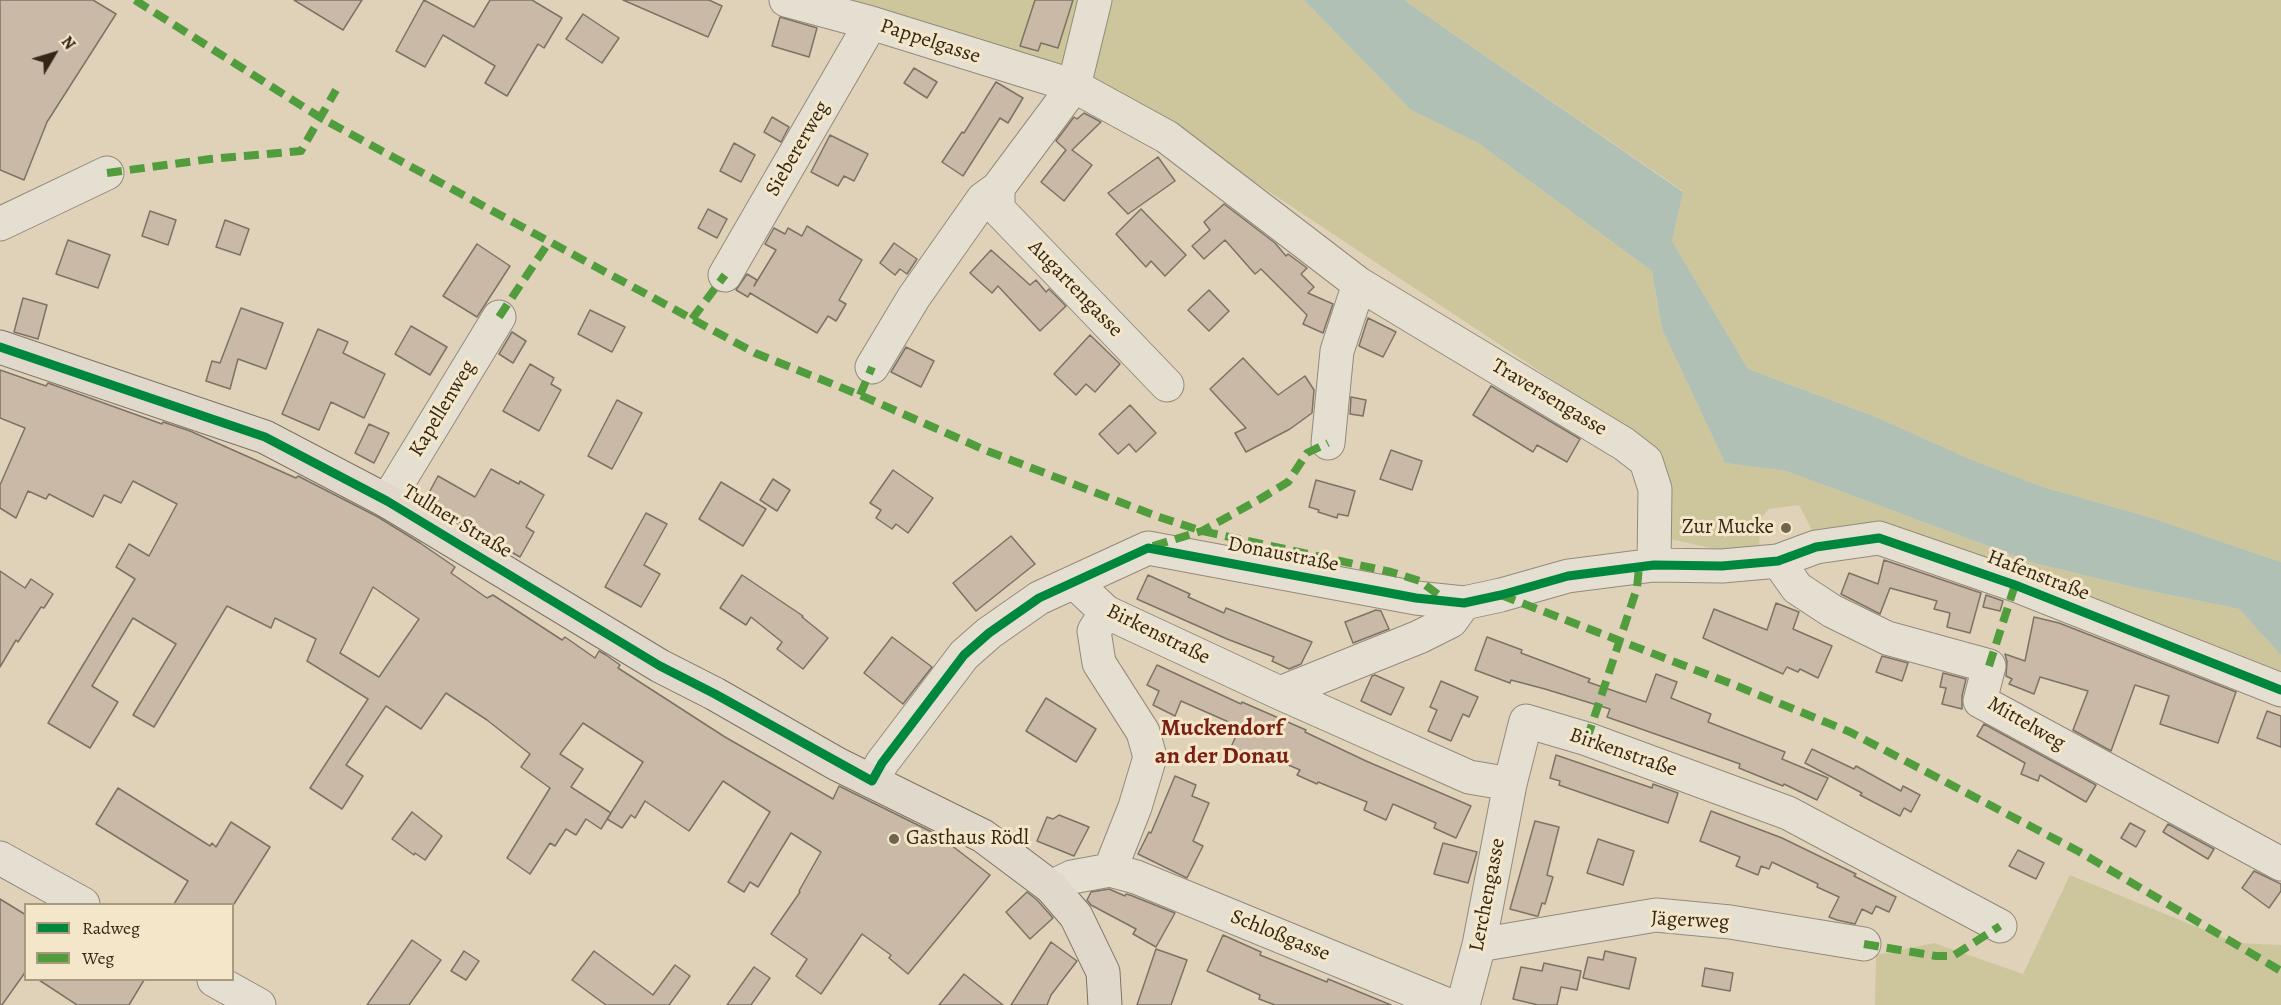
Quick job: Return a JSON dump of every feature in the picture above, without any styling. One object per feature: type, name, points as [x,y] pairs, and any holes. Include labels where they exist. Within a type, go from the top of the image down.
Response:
[{"type":"main road","name":"Tullner Straße","points":[[0,347],[265,437],[387,501],[660,666],[872,781],[983,836],[1051,887],[1076,916],[1103,972],[1105,1005]]},
{"type":"street","name":"Pappelgasse","points":[[786,0],[871,23],[1074,86]]},
{"type":"street","points":[[872,366],[914,297],[983,199],[998,188],[1074,86],[1095,0]]},
{"type":"street","name":"Siebererweg","points":[[725,275],[871,23]]},
{"type":"street","name":"Traversengasse","points":[[1074,86],[1167,137],[1359,284],[1624,444],[1646,461],[1655,489],[1654,565]]},
{"type":"street","points":[[0,224],[107,173]]},
{"type":"street","name":"Augartengasse","points":[[998,188],[998,209],[1167,385]]},
{"type":"street","points":[[1328,443],[1337,351],[1359,284]]},
{"type":"street","name":"Kapellenweg","points":[[387,501],[499,317]]},
{"type":"street","name":"Hafenstraße","points":[[1778,561],[1816,547],[1879,538],[2015,585],[2281,690]]},
{"type":"street","name":"Donaustraße","points":[[872,781],[882,762],[964,655],[989,633],[1039,598],[1148,548],[1416,598],[1464,603],[1568,576],[1654,565],[1722,566],[1778,561]]},
{"type":"street","name":"Mittelweg","points":[[1778,561],[1797,588],[1832,611],[1887,638],[1989,666],[1980,701],[2281,864]]},
{"type":"street","name":"Birkenstraße","points":[[1075,583],[1106,612],[1469,777],[1510,784],[1526,721],[1587,739],[1788,813],[2000,926]]},
{"type":"street","points":[[1280,693],[1419,637],[1451,621],[1464,603]]},
{"type":"street","points":[[1106,612],[1094,632],[1100,663],[1143,732],[1150,757],[1135,807],[1110,870]]},
{"type":"street","name":"Lerchengasse","points":[[1463,1005],[1479,945],[1510,784]]},
{"type":"street","points":[[0,858],[81,903]]},
{"type":"street","name":"Schloßgasse","points":[[1051,887],[1071,877],[1110,870],[1136,877],[1448,1005]]},
{"type":"street","name":"Jägerweg","points":[[1479,945],[1656,915],[1730,922],[1864,944]]},
{"type":"street","points":[[216,981],[259,1005]]},
{"type":"shaded area","points":[[803,0],[1304,0],[1411,110],[1478,143],[1652,271],[1662,329],[1725,463],[1786,471],[2034,563],[2141,589],[2239,609],[2281,655],[2281,675],[1882,524],[1816,538],[1799,505],[1769,509],[1761,518],[1759,545],[1724,551],[1670,539],[1672,497],[1648,443],[1244,175],[1089,78]]},
{"type":"shaded area","points":[[1304,0],[1404,0],[1683,192],[1672,241],[1748,369],[1876,417],[1972,460],[2043,487],[2152,518],[2281,562],[2281,655],[2239,609],[2141,589],[2034,563],[1786,471],[1725,463],[1662,329],[1652,271],[1478,143],[1411,110]]},
{"type":"shaded area","points":[[1404,0],[2281,0],[2281,562],[2152,518],[2043,487],[1972,460],[1876,417],[1748,369],[1672,241],[1683,191]]},
{"type":"shaded area","points":[[2070,875],[2236,943],[2281,945],[2281,1005],[1875,1005],[1876,955],[1934,943],[2023,974]]},
{"type":"building","points":[[0,0],[93,0],[116,14],[47,122],[24,180],[0,170]]},
{"type":"building","points":[[294,0],[362,0],[343,30]]},
{"type":"building","points":[[424,0],[474,27],[490,0],[532,0],[562,18],[544,48],[538,44],[507,96],[485,83],[495,66],[443,35],[425,67],[396,51]]},
{"type":"building","points":[[623,0],[709,0],[722,6],[708,37]]},
{"type":"building","points":[[1035,0],[1073,0],[1058,48],[1041,43],[1038,51],[1020,46]]},
{"type":"building","points":[[583,14],[619,38],[602,63],[566,39]]},
{"type":"building","points":[[780,17],[817,28],[809,57],[772,46]]},
{"type":"building","points":[[914,68],[937,82],[927,98],[904,83]]},
{"type":"building","points":[[996,82],[1023,98],[1008,123],[1000,118],[963,176],[942,162],[962,132],[964,133]]},
{"type":"building","points":[[1084,113],[1101,122],[1072,150],[1092,165],[1064,201],[1041,182],[1066,150],[1056,141],[1074,117],[1077,119]]},
{"type":"building","points":[[772,117],[789,127],[781,142],[764,132]]},
{"type":"building","points":[[830,135],[868,154],[854,181],[844,176],[838,186],[811,172]]},
{"type":"building","points":[[734,143],[755,155],[741,182],[720,171]]},
{"type":"building","points":[[1158,157],[1175,181],[1128,214],[1108,193]]},
{"type":"building","points":[[1224,204],[1275,243],[1286,256],[1288,254],[1307,268],[1301,274],[1314,287],[1308,293],[1333,304],[1323,333],[1303,324],[1307,315],[1261,269],[1255,274],[1225,240],[1204,259],[1192,246],[1210,230],[1204,222]]},
{"type":"building","points":[[708,209],[727,219],[717,238],[698,228]]},
{"type":"building","points":[[1141,209],[1186,255],[1165,276],[1151,261],[1146,267],[1116,234]]},
{"type":"building","points":[[150,211],[176,220],[168,245],[142,236]]},
{"type":"building","points":[[225,220],[249,229],[240,255],[216,247]]},
{"type":"building","points":[[807,226],[862,260],[839,300],[846,304],[836,321],[828,316],[817,333],[750,293],[748,297],[736,290],[747,274],[757,280],[754,286],[776,250],[765,244],[774,228],[785,234],[788,228],[802,236]]},
{"type":"building","points":[[68,240],[110,255],[98,288],[56,274]]},
{"type":"building","points":[[894,243],[917,259],[907,274],[900,269],[895,275],[880,263]]},
{"type":"building","points":[[477,244],[510,266],[477,317],[443,296]]},
{"type":"building","points":[[991,250],[1030,285],[1036,280],[1046,292],[1049,289],[1066,306],[1040,331],[998,286],[992,293],[970,273]]},
{"type":"building","points":[[1209,290],[1229,311],[1209,331],[1188,310]]},
{"type":"building","points":[[23,298],[47,305],[38,339],[14,332]]},
{"type":"building","points":[[241,308],[283,323],[266,369],[238,359],[230,389],[206,381],[212,361],[220,363]]},
{"type":"building","points":[[590,310],[625,327],[612,352],[578,334]]},
{"type":"building","points":[[1368,318],[1396,332],[1383,357],[1359,346]]},
{"type":"building","points":[[411,326],[447,347],[430,375],[395,354]]},
{"type":"building","points":[[318,329],[348,342],[343,353],[385,374],[364,418],[331,402],[319,430],[282,414]]},
{"type":"building","points":[[512,332],[526,341],[513,363],[499,354]]},
{"type":"building","points":[[1090,335],[1120,364],[1095,392],[1086,384],[1076,395],[1054,374]]},
{"type":"building","points":[[906,347],[934,361],[921,387],[891,372]]},
{"type":"building","points":[[1243,358],[1278,395],[1305,376],[1314,390],[1312,413],[1290,429],[1246,452],[1235,433],[1246,428],[1210,389]]},
{"type":"building","points":[[530,364],[554,378],[551,384],[561,390],[539,431],[503,411]]},
{"type":"building","points":[[0,370],[46,386],[48,383],[162,424],[163,422],[190,431],[296,478],[298,476],[378,517],[420,543],[455,567],[451,573],[487,598],[493,595],[562,640],[565,637],[595,658],[599,651],[606,655],[620,665],[618,668],[725,737],[833,799],[839,786],[938,835],[990,875],[908,974],[889,958],[891,955],[862,934],[821,994],[796,976],[807,959],[771,934],[800,892],[821,852],[791,833],[758,887],[750,882],[744,892],[728,882],[770,812],[723,781],[689,831],[645,801],[635,818],[631,815],[622,828],[607,819],[601,829],[586,819],[576,835],[566,829],[555,846],[550,843],[530,874],[507,858],[550,788],[521,767],[530,754],[487,720],[446,693],[421,729],[386,706],[346,765],[363,776],[342,809],[310,788],[368,699],[307,661],[316,639],[275,618],[271,628],[227,606],[154,727],[133,715],[176,644],[133,618],[92,686],[118,702],[90,748],[48,723],[135,579],[116,567],[129,544],[149,556],[177,504],[133,481],[121,503],[104,495],[93,517],[49,494],[46,499],[28,491],[16,518],[0,508],[0,485],[25,428],[0,418]],"holes":[[[373,587],[419,619],[379,677],[340,653]],[[583,723],[643,762],[611,813],[571,787],[583,769],[560,754]]]},
{"type":"building","points":[[1491,386],[1580,439],[1567,462],[1537,445],[1533,452],[1473,415]]},
{"type":"building","points":[[1351,397],[1366,400],[1363,416],[1350,414]]},
{"type":"building","points":[[617,400],[642,413],[612,469],[588,456]]},
{"type":"building","points":[[1130,405],[1156,433],[1136,452],[1129,444],[1118,454],[1099,434]]},
{"type":"building","points":[[369,424],[389,433],[374,463],[355,453]]},
{"type":"building","points":[[1391,450],[1422,461],[1412,490],[1380,479]]},
{"type":"building","points":[[491,469],[519,484],[520,481],[544,495],[526,527],[534,532],[520,557],[424,502],[438,476],[475,497]]},
{"type":"building","points":[[893,470],[933,498],[908,533],[896,524],[892,529],[876,518],[881,510],[870,503]]},
{"type":"building","points":[[773,479],[790,490],[777,511],[760,500]]},
{"type":"building","points":[[1316,480],[1355,491],[1348,516],[1338,514],[1337,518],[1309,507]]},
{"type":"building","points":[[721,482],[766,509],[743,546],[699,519]]},
{"type":"building","points":[[646,513],[667,524],[644,565],[660,574],[641,607],[605,587]]},
{"type":"building","points":[[1011,536],[1035,564],[976,611],[953,583]]},
{"type":"building","points":[[1884,560],[1981,593],[1970,633],[1947,627],[1950,613],[1934,609],[1937,601],[1890,588],[1880,614],[1841,594],[1849,573],[1878,584]]},
{"type":"building","points":[[0,571],[25,588],[31,579],[53,594],[44,608],[41,607],[18,642],[16,640],[0,667]]},
{"type":"building","points":[[742,575],[803,616],[828,638],[803,669],[777,649],[782,642],[751,617],[746,625],[720,608]]},
{"type":"building","points":[[1148,575],[1224,613],[1226,608],[1312,642],[1301,664],[1289,669],[1272,661],[1274,657],[1137,599]]},
{"type":"building","points":[[1986,595],[2003,601],[2000,611],[1983,607]]},
{"type":"building","points":[[1776,603],[1799,612],[1793,629],[1832,646],[1818,678],[1800,669],[1798,672],[1787,667],[1783,674],[1703,638],[1714,609],[1767,630]]},
{"type":"building","points":[[1376,610],[1381,611],[1389,629],[1353,643],[1345,622]]},
{"type":"building","points":[[2034,617],[2059,623],[2236,692],[2218,743],[2160,724],[2169,696],[2135,685],[2111,751],[2073,730],[2088,691],[2040,677],[2034,694],[2009,684],[2012,679],[2006,676],[2005,654],[2025,661]]},
{"type":"building","points":[[892,637],[932,667],[903,704],[864,673]]},
{"type":"building","points":[[1487,637],[1522,650],[1521,653],[1590,679],[1588,682],[1646,702],[1656,674],[1677,682],[1671,698],[1711,714],[1708,722],[1785,752],[1782,759],[1828,778],[1817,800],[1784,784],[1783,786],[1739,768],[1740,764],[1607,717],[1610,709],[1511,680],[1510,683],[1475,670]]},
{"type":"building","points":[[1882,656],[1908,663],[1902,681],[1876,672]]},
{"type":"building","points":[[1157,665],[1241,704],[1242,702],[1306,730],[1305,732],[1366,761],[1471,806],[1456,838],[1434,828],[1436,823],[1393,804],[1386,820],[1364,810],[1367,802],[1297,775],[1300,770],[1256,751],[1254,756],[1231,747],[1240,727],[1181,701],[1175,716],[1153,705],[1159,691],[1147,685]]},
{"type":"building","points":[[1943,673],[1966,679],[1962,709],[1942,704],[1946,688],[1940,687]]},
{"type":"building","points":[[1375,675],[1404,688],[1391,715],[1361,701],[1372,676]]},
{"type":"building","points":[[1441,681],[1478,697],[1469,717],[1463,714],[1451,741],[1428,731],[1437,710],[1430,707]]},
{"type":"building","points":[[1046,698],[1096,729],[1076,762],[1026,731]]},
{"type":"building","points":[[2267,711],[2281,716],[2281,747],[2257,738]]},
{"type":"building","points":[[1984,724],[2096,785],[2086,802],[2040,775],[2038,781],[2021,774],[2025,763],[1977,736]]},
{"type":"building","points":[[1812,749],[1854,769],[1856,766],[1901,791],[1903,786],[1920,795],[1911,812],[1904,808],[1900,816],[1805,763]]},
{"type":"building","points":[[1556,755],[1652,788],[1653,784],[1678,793],[1668,823],[1559,785],[1560,781],[1550,778]]},
{"type":"building","points":[[1175,776],[1196,785],[1192,796],[1209,803],[1193,841],[1203,846],[1187,878],[1138,854],[1149,832],[1151,833]]},
{"type":"building","points":[[118,788],[210,846],[212,843],[216,847],[231,822],[270,847],[234,904],[175,903],[188,881],[96,824]]},
{"type":"building","points":[[1711,811],[1782,838],[1856,874],[1854,876],[1896,897],[1889,912],[1876,906],[1872,914],[1862,909],[1855,924],[1837,920],[1829,917],[1839,897],[1817,887],[1818,884],[1772,862],[1769,869],[1761,866],[1758,875],[1736,866],[1740,857],[1700,841]]},
{"type":"building","points":[[412,812],[442,836],[425,860],[392,839]]},
{"type":"building","points":[[1059,815],[1089,827],[1074,856],[1037,841],[1047,817],[1053,819]]},
{"type":"building","points":[[1535,821],[1559,827],[1547,875],[1553,877],[1545,904],[1542,903],[1538,916],[1510,909]]},
{"type":"building","points":[[2130,823],[2145,831],[2136,847],[2121,838]]},
{"type":"building","points":[[2168,824],[2214,849],[2208,859],[2163,832]]},
{"type":"building","points":[[1598,839],[1634,851],[1623,885],[1587,873]]},
{"type":"building","points":[[1443,843],[1477,852],[1468,883],[1434,874]]},
{"type":"building","points":[[2018,850],[2044,863],[2036,879],[2009,866]]},
{"type":"building","points":[[2254,871],[2281,884],[2281,891],[2269,908],[2242,888]]},
{"type":"building","points":[[1109,889],[1175,913],[1156,947],[1133,934],[1136,929],[1091,905],[1087,900],[1091,892]]},
{"type":"building","points":[[1027,892],[1053,918],[1030,939],[1006,912]]},
{"type":"building","points":[[0,899],[24,914],[24,974],[0,1005]]},
{"type":"building","points":[[1223,935],[1261,952],[1260,955],[1327,982],[1328,979],[1391,1005],[1275,1005],[1259,999],[1260,995],[1207,971]]},
{"type":"building","points":[[412,940],[441,960],[409,1005],[367,1005]]},
{"type":"building","points":[[1051,942],[1077,961],[1051,995],[1047,1005],[1011,1005]]},
{"type":"building","points":[[1156,949],[1187,960],[1171,1005],[1137,1005]]},
{"type":"building","points":[[464,951],[479,961],[466,980],[451,971]]},
{"type":"building","points":[[594,951],[653,995],[675,965],[690,976],[669,1005],[606,1005],[572,980]]},
{"type":"building","points":[[1605,951],[1636,958],[1629,989],[1583,978],[1588,957],[1603,960]]},
{"type":"building","points":[[1544,963],[1581,971],[1577,990],[1561,987],[1557,1005],[1538,1005],[1513,999],[1521,967],[1542,971]]},
{"type":"building","points":[[754,967],[770,978],[751,1005],[727,1005]]},
{"type":"building","points":[[1705,968],[1733,973],[1730,991],[1702,986]]},
{"type":"building","points":[[964,974],[1003,1005],[939,1005]]},
{"type":"building","points":[[41,981],[143,981],[129,1005],[77,1005]]},
{"type":"marked path","points":[[135,0],[321,118],[755,353],[860,395],[985,450],[1159,517],[1202,531],[1391,572],[1420,581],[1444,599]]},
{"type":"marked path","points":[[107,173],[210,159],[301,151],[336,90]]},
{"type":"marked path","points":[[499,317],[549,242]]},
{"type":"marked path","points":[[692,319],[725,275]]},
{"type":"marked path","points":[[860,395],[872,367]]},
{"type":"marked path","points":[[1153,546],[1202,531],[1260,499],[1288,482],[1307,453],[1328,443]]},
{"type":"marked path","points":[[1587,739],[1637,588],[1639,567]]},
{"type":"marked path","points":[[1989,666],[2015,585]]},
{"type":"marked path","points":[[1501,595],[1850,732],[2078,851],[2281,971]]},
{"type":"marked path","points":[[1864,944],[1936,956],[1953,956],[2000,926]]},
{"type":"cycle path","points":[[0,347],[265,437],[387,501],[660,666],[872,781],[882,763],[964,655],[989,633],[1039,598],[1148,548],[1416,598],[1464,603],[1568,576],[1654,565],[1722,566],[1778,561],[1816,547],[1879,538],[2015,585],[2281,690]]},
{"type":"place","name":"Zur Mucke","points":[[1786,528]]},
{"type":"place","name":"Gasthaus Rödl","points":[[894,839]]},
{"type":"district","name":"Muckendorf an der Donau","points":[[1222,743]]}]
